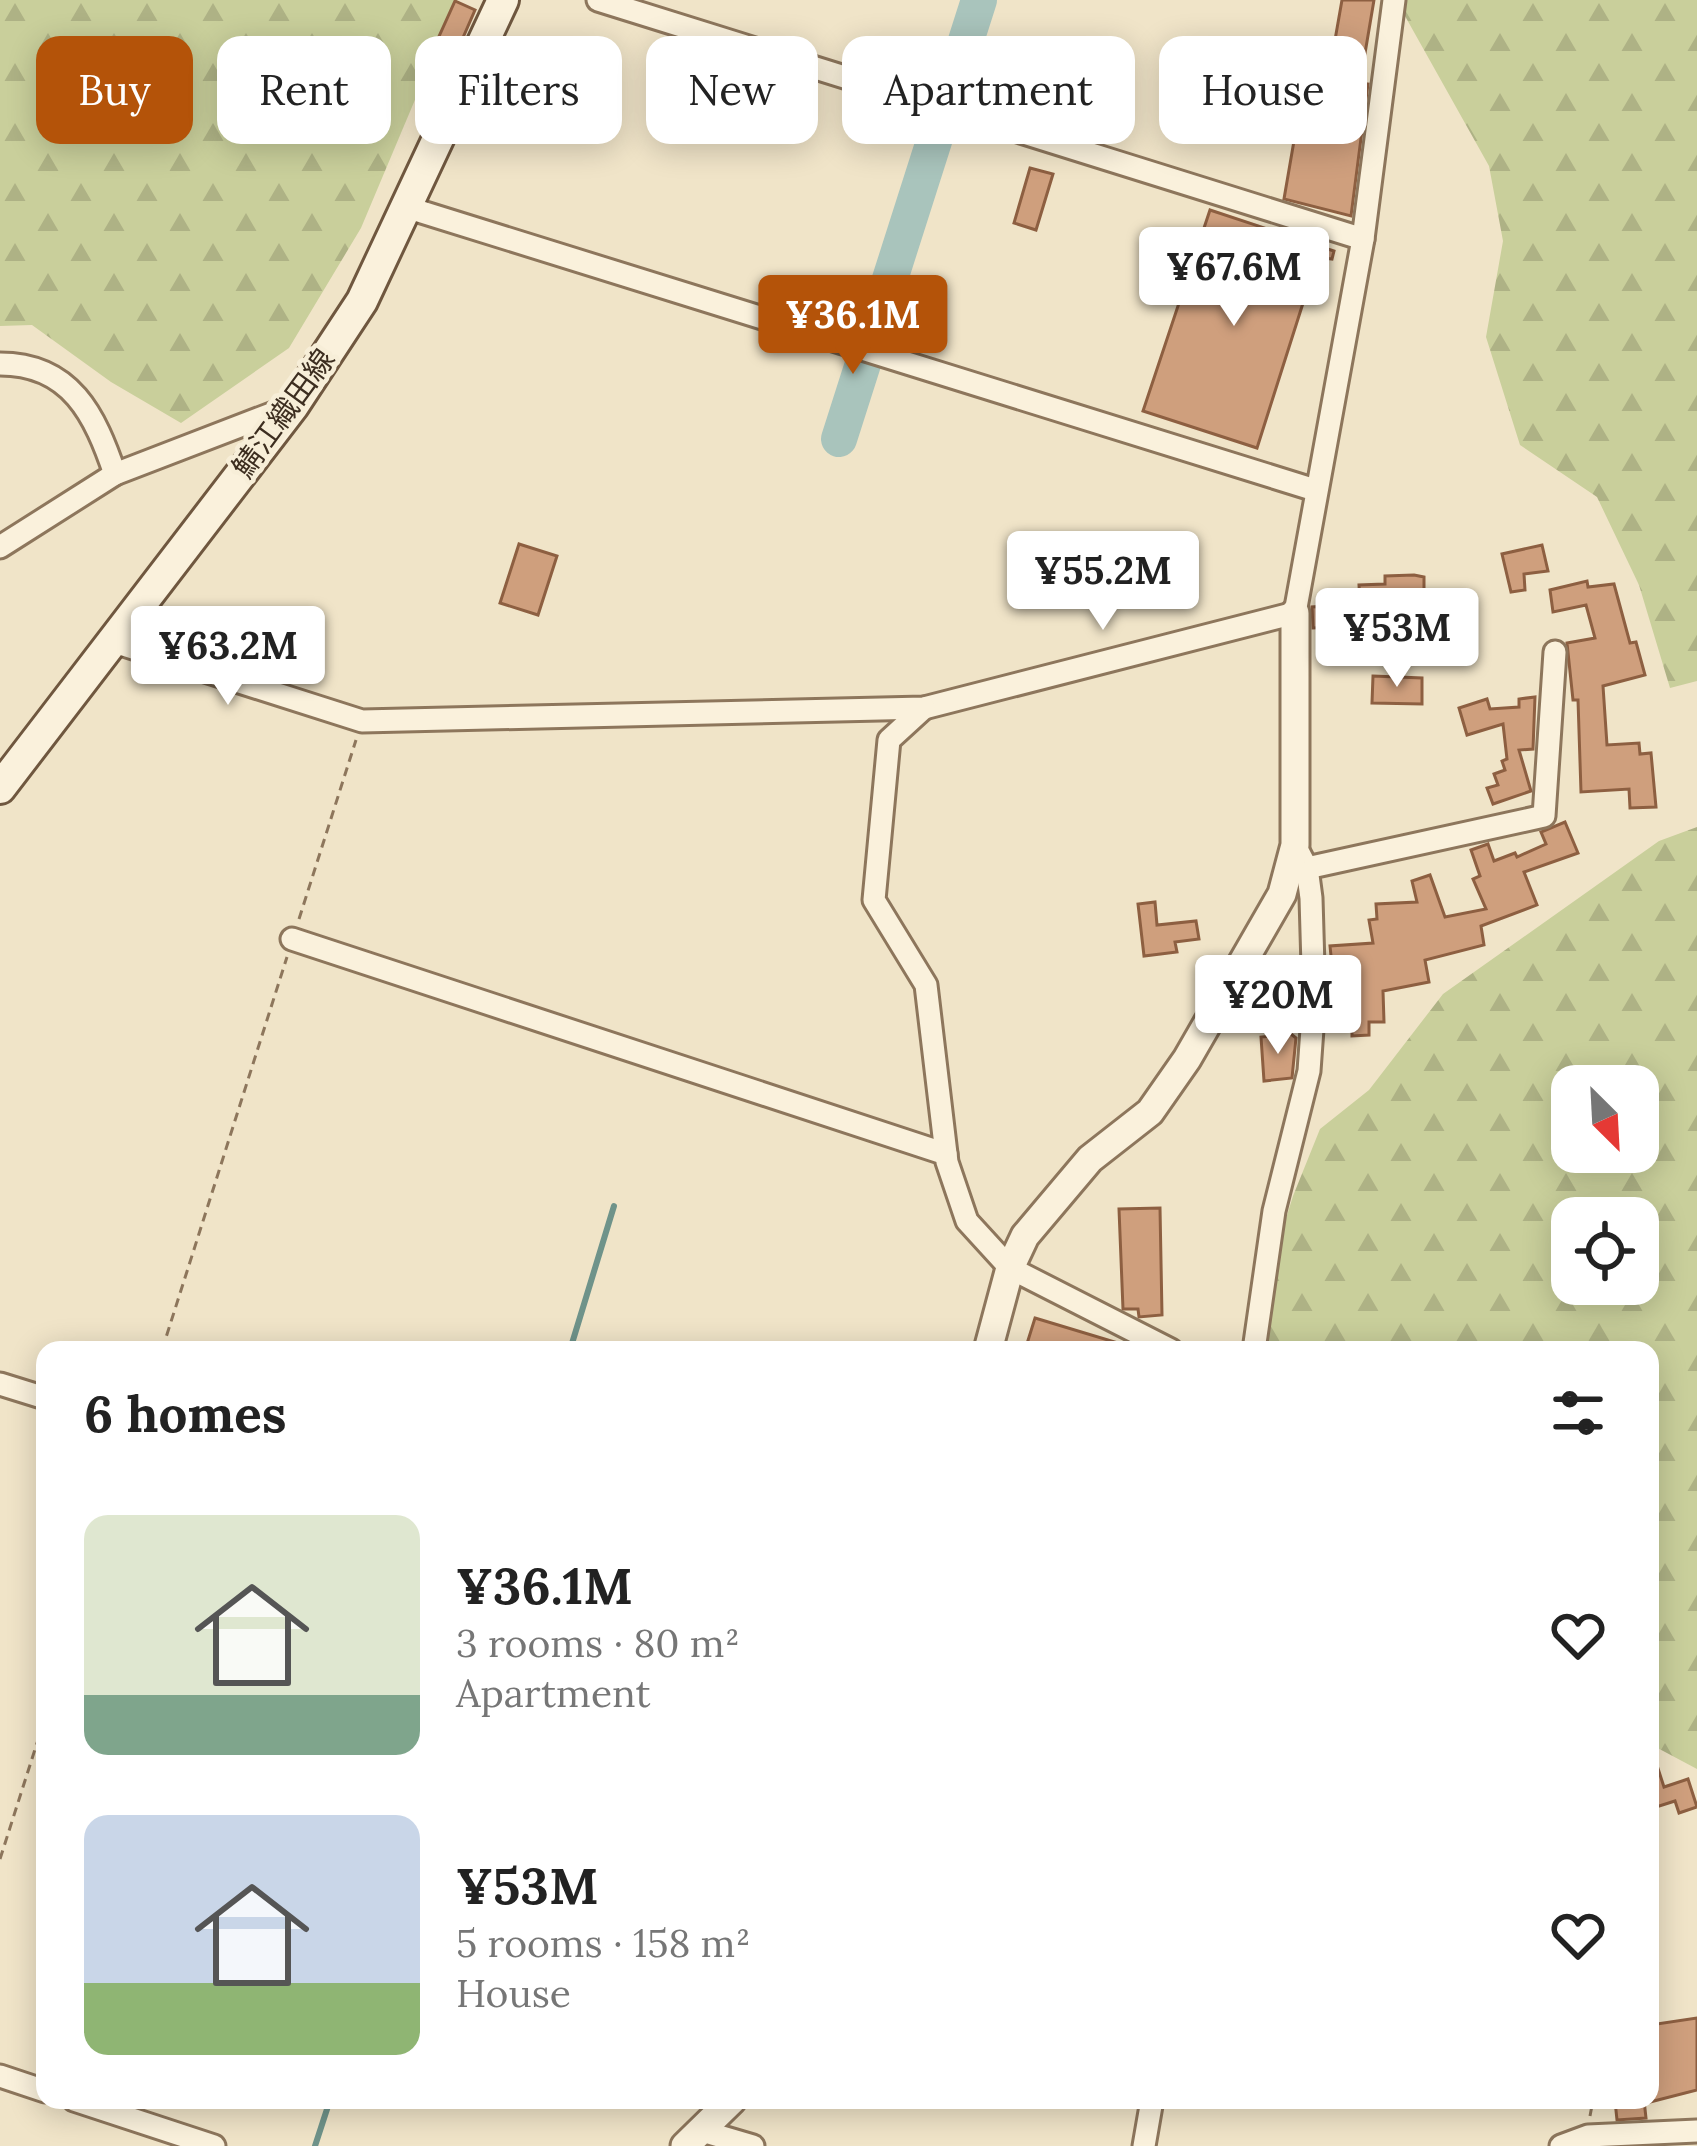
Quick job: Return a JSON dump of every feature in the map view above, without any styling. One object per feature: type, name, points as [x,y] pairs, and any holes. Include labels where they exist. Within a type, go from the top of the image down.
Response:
[{"type":"main road","name":"鯖江織田線","points":[[0,788],[293,406],[362,301],[503,0]]},
{"type":"street","points":[[598,0],[1363,239]]},
{"type":"street","points":[[1255,1341],[1274,1211],[1309,1071],[1314,1001],[1301,856],[1295,613],[1363,239],[1394,0]]},
{"type":"street","points":[[409,208],[1315,490]]},
{"type":"street","points":[[0,364],[36,365],[77,397],[100,430],[115,474]]},
{"type":"street","points":[[0,547],[115,474],[293,406]]},
{"type":"street","points":[[111,641],[362,721],[924,709],[1295,613]]},
{"type":"street","points":[[1301,856],[1544,816],[1555,652]]},
{"type":"street","points":[[924,709],[889,740],[874,900],[926,985],[946,1154],[967,1221],[1010,1268],[1153,1341]]},
{"type":"street","points":[[990,1341],[1024,1236],[1090,1160],[1150,1112],[1187,1059],[1301,856]]},
{"type":"street","points":[[292,939],[946,1154]]},
{"type":"street","points":[[0,1384],[36,1395]]},
{"type":"street","points":[[0,2076],[36,2088]]},
{"type":"street","points":[[101,2109],[214,2146]]},
{"type":"street","points":[[693,2139],[723,2109]]},
{"type":"street","points":[[1144,2146],[1150,2109]]},
{"type":"street","points":[[1561,2146],[1588,2136],[1697,2132]]},
{"type":"street","points":[[693,2139],[753,2146]]},
{"type":"path","points":[[165,1341],[362,721]]},
{"type":"path","points":[[0,1859],[36,1746]]},
{"type":"green space","points":[[0,0],[457,0],[442,36],[415,36],[415,100],[361,228],[289,348],[181,423],[111,382],[32,325],[0,326]]},
{"type":"green space","points":[[1396,0],[1697,0],[1697,681],[1670,688],[1639,585],[1597,497],[1520,445],[1486,337],[1503,241],[1489,166]]},
{"type":"green space","points":[[1697,827],[1697,1769],[1659,1749],[1659,1341],[1266,1341],[1256,1315],[1293,1196],[1320,1129],[1369,1090],[1443,994],[1659,841]]},
{"type":"building","points":[[1342,0],[1374,0],[1367,42],[1367,36],[1336,36]]},
{"type":"building","points":[[455,1],[475,10],[464,36],[439,36]]},
{"type":"building","points":[[1293,144],[1360,144],[1351,216],[1284,199]]},
{"type":"building","points":[[1030,168],[1053,174],[1036,230],[1014,223]]},
{"type":"building","points":[[1210,210],[1334,251],[1332,259],[1285,253],[1324,272],[1313,303],[1304,300],[1257,448],[1143,411]]},
{"type":"building","points":[[519,544],[557,556],[538,615],[500,603]]},
{"type":"building","points":[[1542,545],[1548,571],[1524,574],[1525,590],[1511,592],[1502,554]]},
{"type":"building","points":[[1385,576],[1424,577],[1424,591],[1438,590],[1440,620],[1372,623],[1372,660],[1337,660],[1337,627],[1313,628],[1312,607],[1360,604],[1359,585],[1385,584]]},
{"type":"building","points":[[1587,581],[1588,587],[1614,584],[1630,643],[1636,642],[1645,675],[1603,686],[1607,745],[1639,743],[1640,754],[1651,753],[1656,807],[1630,808],[1629,789],[1581,792],[1578,700],[1573,700],[1567,643],[1595,638],[1586,605],[1553,612],[1550,590]]},
{"type":"building","points":[[1373,676],[1422,678],[1422,704],[1372,703]]},
{"type":"building","points":[[1535,697],[1533,749],[1519,750],[1531,791],[1493,804],[1487,788],[1498,785],[1494,774],[1505,770],[1502,761],[1507,759],[1503,724],[1467,735],[1459,708],[1487,699],[1490,709],[1519,707],[1519,699]]},
{"type":"building","points":[[1565,822],[1578,853],[1524,872],[1537,905],[1481,926],[1484,945],[1425,960],[1429,982],[1383,991],[1384,1022],[1369,1022],[1369,1035],[1352,1036],[1352,1029],[1334,1029],[1343,965],[1332,966],[1330,946],[1373,943],[1369,920],[1377,919],[1376,904],[1417,902],[1412,881],[1430,875],[1445,917],[1486,909],[1473,879],[1480,876],[1471,850],[1488,844],[1494,861],[1515,853],[1517,857],[1546,844],[1541,832]]},
{"type":"building","points":[[1155,902],[1157,925],[1196,921],[1199,939],[1175,942],[1177,952],[1144,956],[1138,904]]},
{"type":"building","points":[[1291,1034],[1296,1038],[1292,1078],[1264,1081],[1261,1037]]},
{"type":"building","points":[[1160,1208],[1162,1315],[1139,1317],[1138,1309],[1123,1309],[1119,1209]]},
{"type":"building","points":[[1035,1318],[1111,1341],[1028,1341]]},
{"type":"building","points":[[1659,1772],[1664,1787],[1688,1779],[1697,1807],[1679,1813],[1675,1801],[1659,1806]]},
{"type":"building","points":[[1697,2018],[1697,2090],[1659,2100],[1659,2024]]},
{"type":"building","points":[[1616,2109],[1645,2109],[1646,2118],[1617,2120]]},
{"type":"waterway","points":[[839,439],[979,0]]},
{"type":"waterway","points":[[573,1341],[614,1206]]},
{"type":"waterway","points":[[315,2146],[327,2109]]}]
